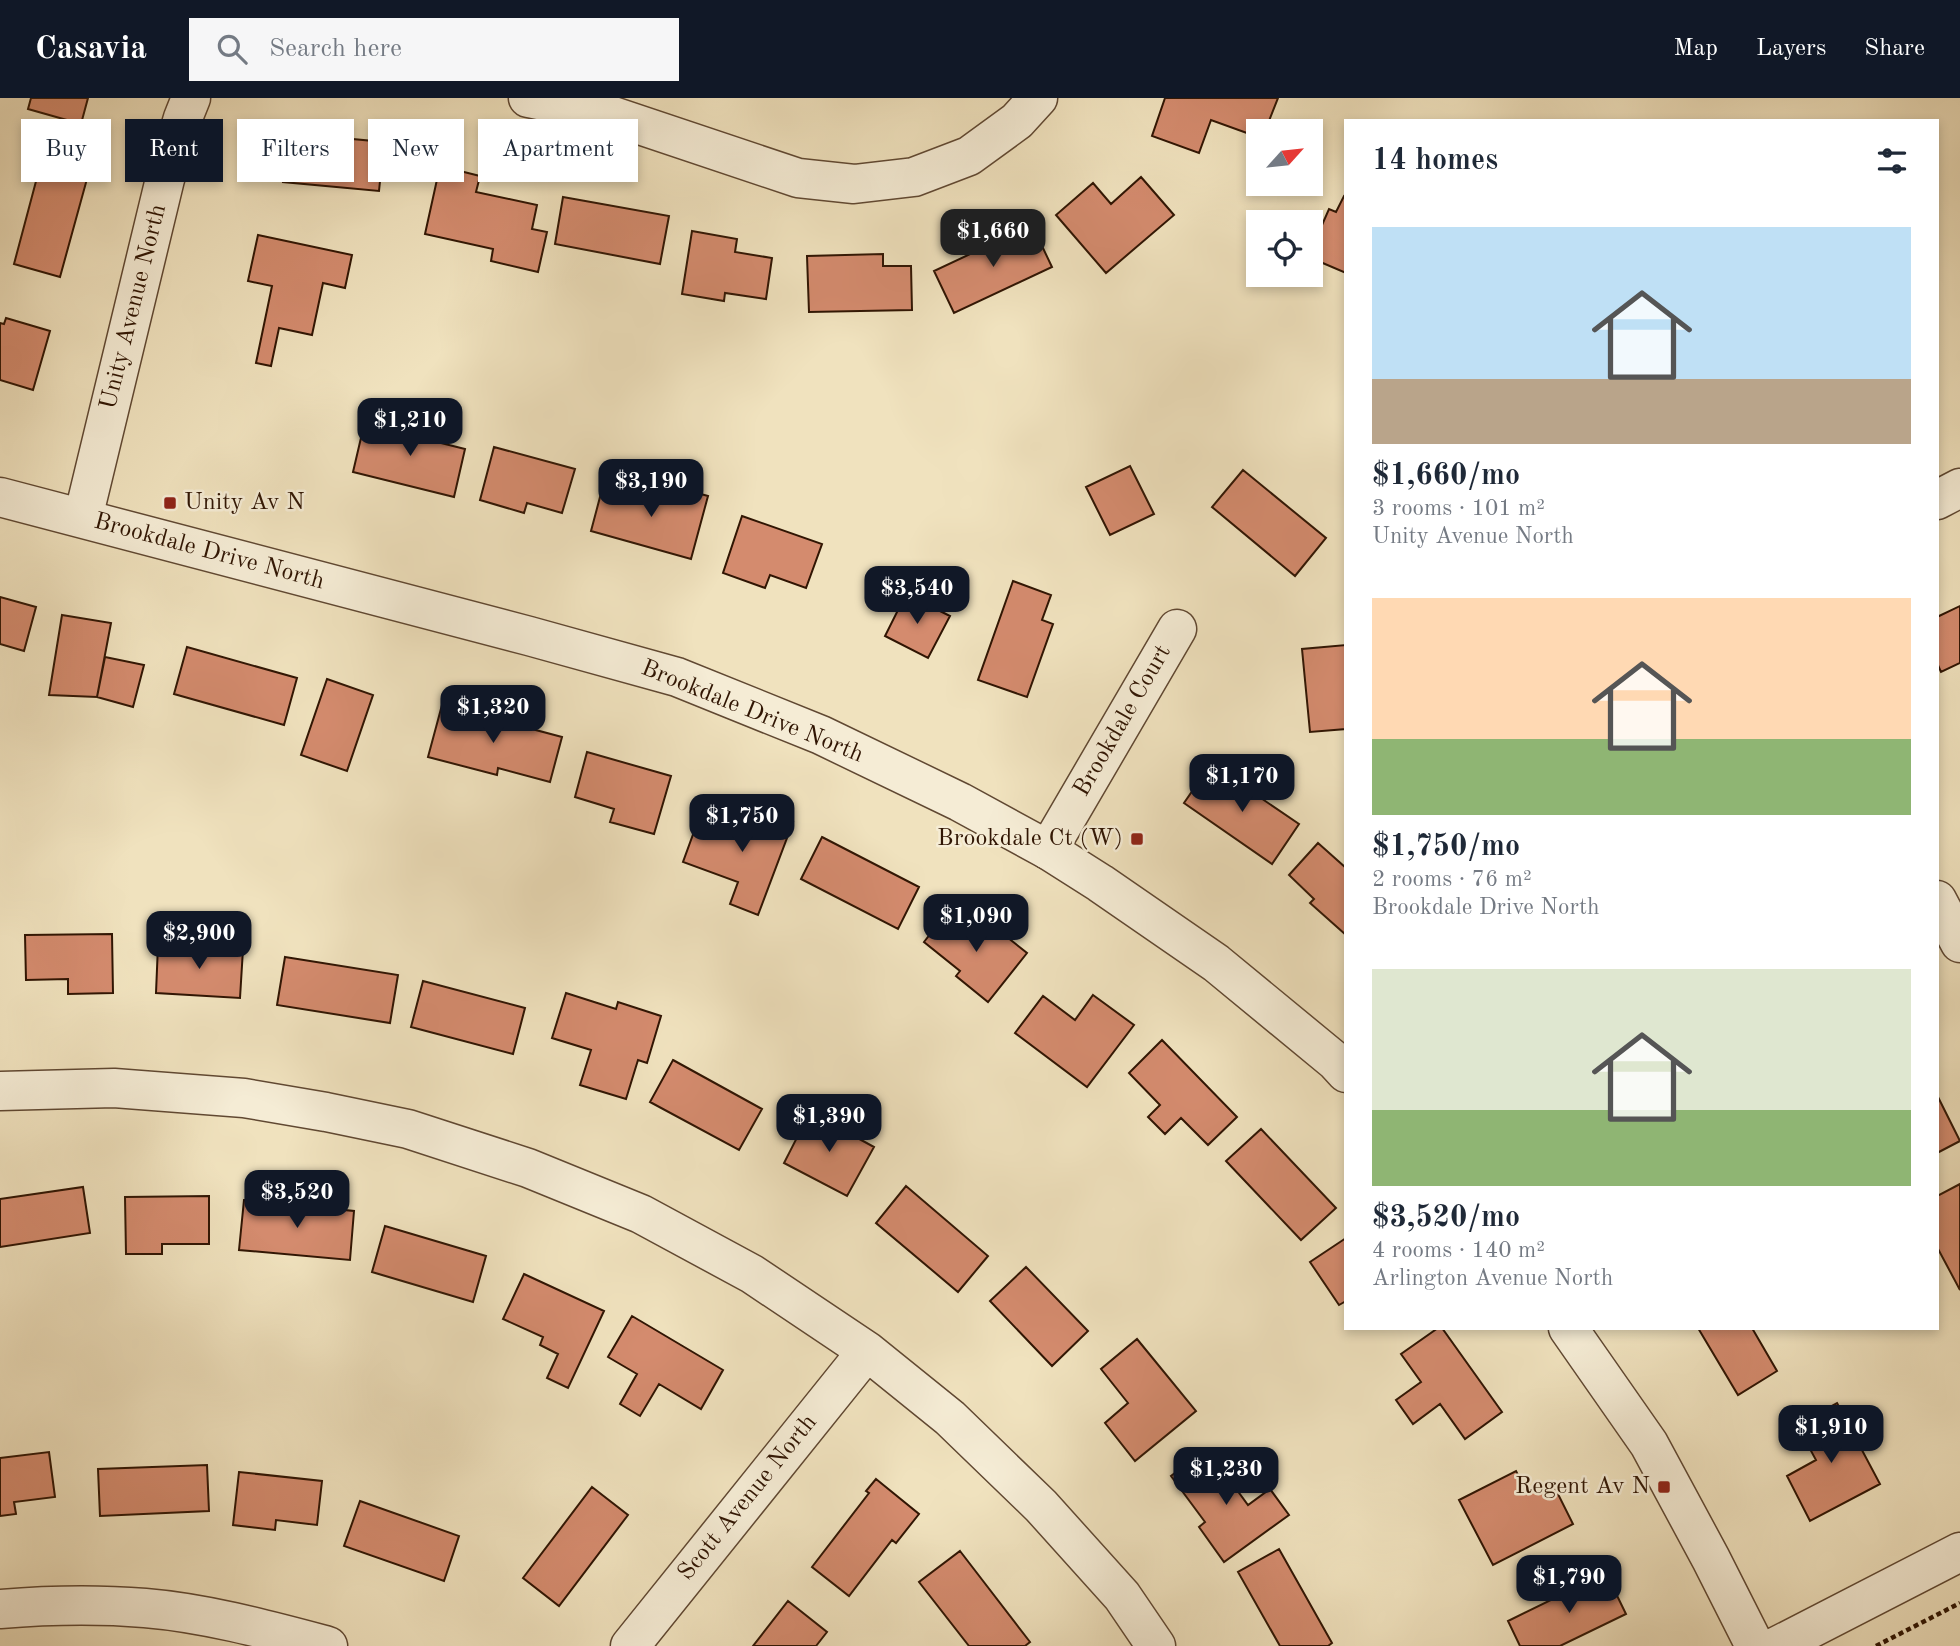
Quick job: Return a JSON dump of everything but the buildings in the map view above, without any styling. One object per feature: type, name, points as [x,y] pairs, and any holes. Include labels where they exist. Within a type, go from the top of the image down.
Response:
[{"type":"street","name":"Unity Avenue North","points":[[82,518],[165,179],[191,98]]},
{"type":"street","points":[[528,98],[609,106],[798,178],[854,184],[914,177],[969,156],[1017,121],[1038,98]]},
{"type":"street","points":[[1939,499],[1960,488]]},
{"type":"street","name":"Brookdale Drive North","points":[[0,497],[677,677],[821,735],[960,802],[1048,850],[1100,883],[1216,963],[1344,1071]]},
{"type":"street","name":"Brookdale Court","points":[[1048,850],[1177,629]]},
{"type":"street","points":[[1939,904],[1960,943]]},
{"type":"street","points":[[0,1091],[114,1088],[244,1098],[326,1112],[408,1129],[528,1168],[641,1214],[752,1274],[867,1350],[950,1418],[1041,1506],[1122,1597],[1156,1646]]},
{"type":"street","points":[[1569,1330],[1649,1444],[1755,1646]]},
{"type":"street","name":"Scott Avenue North","points":[[630,1646],[867,1350]]},
{"type":"street","points":[[1777,1646],[1960,1552]]},
{"type":"street","points":[[0,1609],[49,1605],[145,1608],[243,1623],[328,1646]]},
{"type":"path","points":[[1876,1646],[1960,1603]]},
{"type":"place","name":"Unity Av N","points":[[170,503]]},
{"type":"place","name":"Brookdale Ct (W)","points":[[1137,839]]},
{"type":"place","name":"Regent Av N","points":[[1664,1487]]}]
